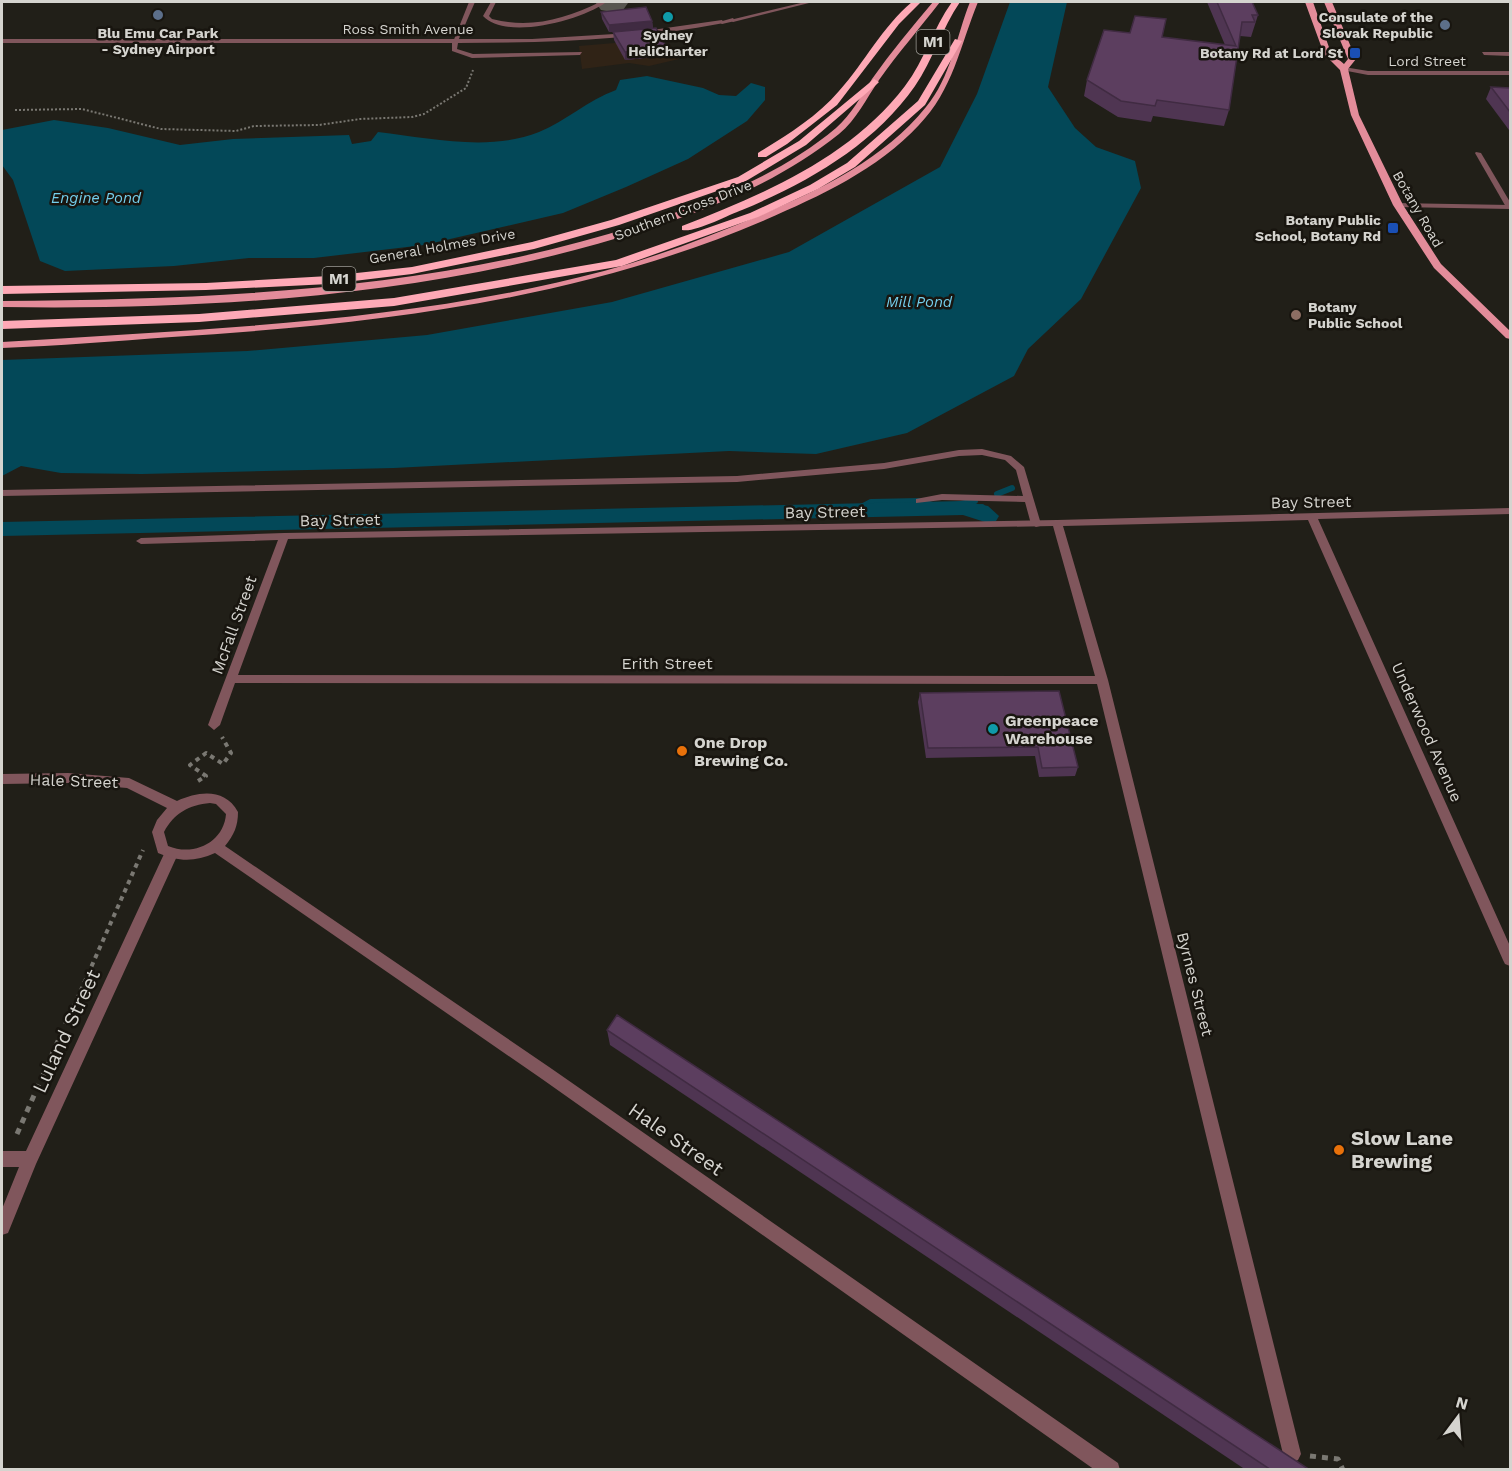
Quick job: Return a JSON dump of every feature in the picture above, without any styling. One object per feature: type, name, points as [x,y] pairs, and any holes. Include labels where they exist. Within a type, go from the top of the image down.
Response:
[{"type":"highway","name":"Southern Cross Drive","points":[[667,205],[792,137],[841,95],[882,39],[917,2]]},
{"type":"highway","name":"Southern Cross Drive","points":[[550,274],[700,223],[797,178],[837,154],[872,128],[897,104],[912,83],[944,18],[956,2]]},
{"type":"highway","name":"M1","points":[[2,325],[199,318],[337,308],[452,294],[618,262],[666,248],[754,215],[814,187],[851,165],[922,103],[938,80],[958,41]]},
{"type":"highway","points":[[667,205],[721,188],[797,149],[824,129],[874,82]]},
{"type":"highway","name":"General Holmes Drive","points":[[2,290],[262,284],[382,273],[515,249],[571,236],[667,205]]},
{"type":"main road","points":[[2,304],[199,299],[338,289],[442,276],[568,251],[636,231],[702,207],[798,160],[837,132],[858,112],[874,82],[936,2]]},
{"type":"main road","name":"M1","points":[[958,41],[974,2]]},
{"type":"main road","name":"Botany Road","points":[[1309,2],[1328,54],[1344,69],[1355,115],[1398,205],[1437,266],[1510,336]]},
{"type":"main road","name":"Botany Road","points":[[1328,2],[1352,59],[1344,69]]},
{"type":"main road","points":[[2,345],[347,320],[540,291],[658,258],[771,216],[868,164],[931,108],[954,67],[958,41]]},
{"type":"street","points":[[472,2],[455,41],[454,50],[472,56],[580,53]]},
{"type":"street","points":[[493,2],[486,16],[490,20],[522,26],[544,26],[560,22],[602,3]]},
{"type":"street","name":"Ross Smith Avenue","points":[[2,41],[532,41],[631,35],[733,20],[810,2]]},
{"type":"street","points":[[532,41],[532,55]]},
{"type":"street","points":[[1484,54],[1510,54]]},
{"type":"street","name":"Lord Street","points":[[1344,69],[1368,73],[1510,73]]},
{"type":"street","points":[[1478,153],[1510,207]]},
{"type":"street","points":[[1398,205],[1510,207]]},
{"type":"street","points":[[2,493],[736,479],[884,466],[959,453],[982,452],[1008,458],[1021,469],[1036,524]]},
{"type":"street","points":[[920,501],[942,497],[1029,499]]},
{"type":"street","name":"Bay Street","points":[[141,541],[284,536],[1057,524],[1510,511]]},
{"type":"street","name":"Underwood Avenue","points":[[1312,517],[1510,960]]},
{"type":"street","name":"Byrnes Street","points":[[1057,524],[1101,680],[1292,1454]]},
{"type":"street","name":"McFall Street","points":[[214,725],[284,536]]},
{"type":"street","name":"Erith Street","points":[[232,679],[1101,680]]},
{"type":"street","name":"Hale Street","points":[[2,778],[68,778],[129,783],[177,807]]},
{"type":"street","points":[[199,798],[220,800],[228,805],[233,820],[230,830],[215,846],[192,855],[171,854],[163,849],[158,832],[168,814],[177,807],[199,798]]},
{"type":"street","name":"Hale Street","points":[[215,846],[547,1074],[1111,1470]]},
{"type":"street","name":"Luland Street","points":[[2,1227],[30,1159],[171,854]]},
{"type":"street","points":[[4,1159],[30,1159]]},
{"type":"path","points":[[15,110],[82,109],[161,129],[236,131],[254,126],[319,125],[360,119],[412,117],[424,114],[438,103],[466,88],[475,64],[472,56]]},
{"type":"path","points":[[206,776],[190,765],[206,753],[223,764],[231,753],[214,725]]},
{"type":"path","points":[[4,1159],[146,842]]},
{"type":"path","points":[[1292,1454],[1338,1459],[1343,1470]]},
{"type":"shaded area","points":[[651,40],[670,45],[679,59],[649,66],[629,63],[582,69],[579,46]]},
{"type":"water","name":"Mill Pond","points":[[1010,2],[1067,2],[1048,87],[1075,128],[1096,147],[1135,161],[1141,188],[1081,299],[1028,349],[1014,376],[907,433],[816,454],[729,451],[394,468],[142,474],[61,473],[21,466],[2,476],[2,360],[247,351],[427,335],[612,302],[789,252],[940,167],[977,94]]},
{"type":"water","name":"Engine Pond","points":[[647,76],[703,88],[719,95],[736,96],[751,83],[765,87],[765,100],[747,121],[688,159],[626,187],[563,213],[424,245],[314,258],[249,258],[174,266],[65,271],[40,261],[13,180],[2,165],[2,130],[54,120],[108,128],[180,145],[233,139],[349,135],[352,144],[371,141],[378,132],[459,142],[500,141],[539,132],[616,90],[620,80]]},
{"type":"building","points":[[1217,2],[1252,2],[1258,15],[1252,15],[1255,22],[1242,22],[1229,110],[1157,100],[1155,106],[1121,101],[1087,80],[1104,30],[1130,33],[1135,16],[1166,19],[1162,37],[1236,46]]},
{"type":"building","points":[[646,7],[652,21],[609,25],[601,12]]},
{"type":"building","points":[[656,28],[667,48],[625,52],[613,32]]},
{"type":"building","points":[[1491,87],[1510,88],[1510,112]]},
{"type":"building","name":"Greenpeace Warehouse","points":[[1059,691],[1078,767],[1042,768],[1038,747],[928,748],[920,693]]},
{"type":"building","points":[[617,1015],[1310,1470],[1271,1470],[607,1030]]},
{"type":"waterway","points":[[997,494],[1012,488]]},
{"type":"waterway","points":[[854,511],[871,502],[920,501],[942,508],[975,501]]},
{"type":"waterway","points":[[963,508],[982,507]]},
{"type":"waterway","points":[[2,529],[963,508],[980,511],[988,516]]},
{"type":"place","name":"Blu Emu Car Park - Sydney Airport","points":[[158,15]]},
{"type":"place","name":"Sydney HeliCharter","points":[[668,17]]},
{"type":"place","name":"Consulate of the Slovak Republic","points":[[1445,25]]},
{"type":"place","name":"Botany Rd at Lord St","points":[[1355,53]]},
{"type":"place","name":"Botany Public School, Botany Rd","points":[[1393,228]]},
{"type":"place","name":"Botany Public School","points":[[1296,315]]},
{"type":"place","name":"Greenpeace Warehouse","points":[[993,729]]},
{"type":"place","name":"One Drop Brewing Co.","points":[[682,751]]},
{"type":"place","name":"Slow Lane Brewing","points":[[1339,1150]]}]
